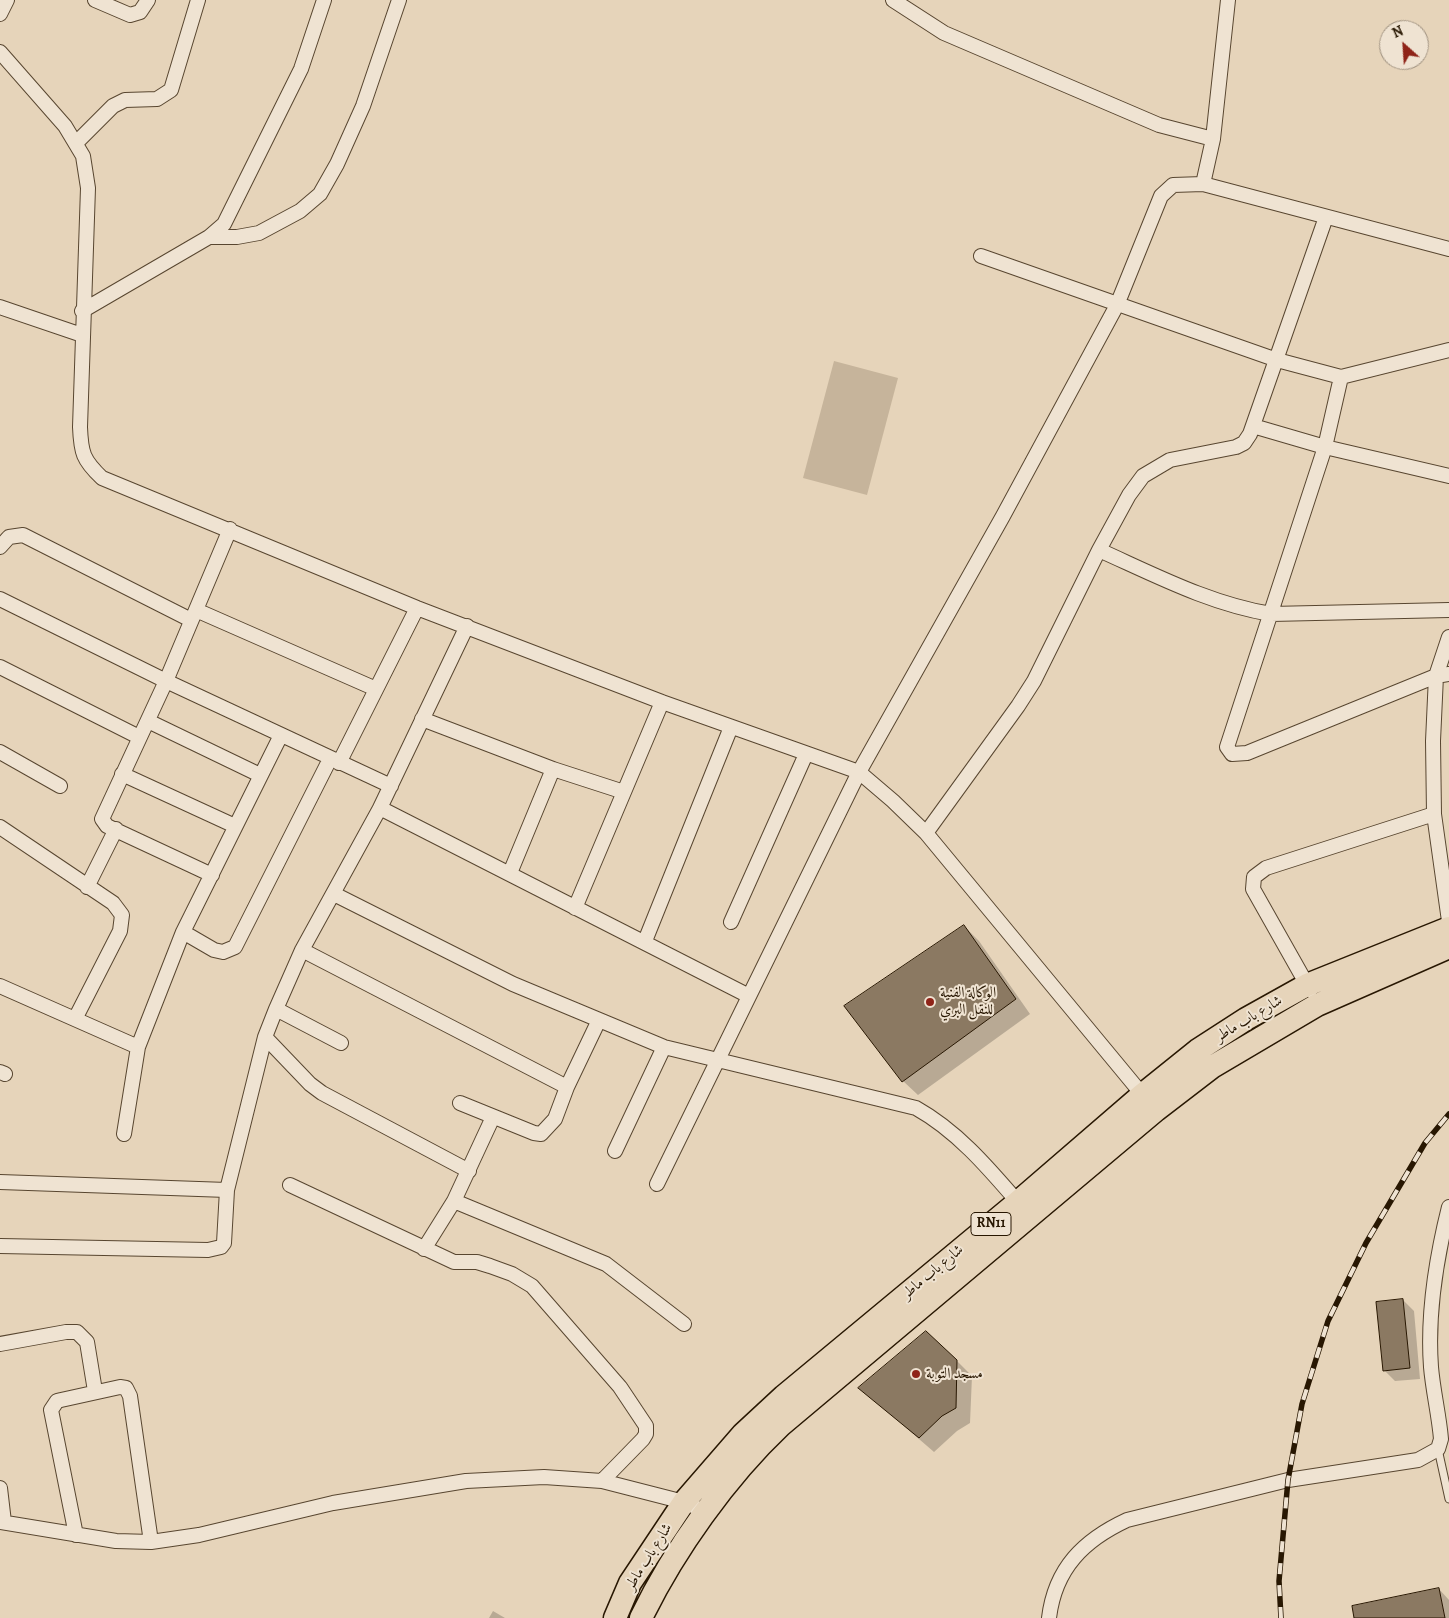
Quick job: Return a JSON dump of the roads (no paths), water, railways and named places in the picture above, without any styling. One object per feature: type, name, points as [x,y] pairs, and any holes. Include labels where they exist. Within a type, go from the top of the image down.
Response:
[{"type":"main road","name":"شارع باب ماطر","points":[[641,1618],[653,1593],[706,1512],[749,1455],[1024,1209],[1149,1103],[1198,1050],[1246,1019],[1307,985],[1449,928]]},
{"type":"main road","name":"شارع باب ماطر","points":[[1149,1103],[1317,1005],[1449,947]]},
{"type":"main road","name":"شارع باب ماطر","points":[[615,1618],[630,1583],[684,1502],[743,1434],[784,1396],[1024,1209]]},
{"type":"street","points":[[0,14],[7,0]]},
{"type":"street","points":[[95,0],[130,14],[140,12],[148,0]]},
{"type":"street","points":[[76,143],[114,106],[125,100],[157,99],[171,90],[198,0]]},
{"type":"street","points":[[82,311],[209,237],[224,224],[301,69],[324,0]]},
{"type":"street","points":[[209,237],[237,237],[259,233],[300,211],[320,194],[337,164],[363,106],[399,0]]},
{"type":"street","points":[[893,0],[929,24],[953,37],[1159,125],[1213,138]]},
{"type":"street","points":[[1203,184],[1213,138],[1228,0]]},
{"type":"street","points":[[0,52],[65,126],[83,156],[88,188],[82,311],[80,427],[84,460],[102,478],[230,529],[418,608],[662,702],[859,772],[893,800],[926,833],[1149,1103]]},
{"type":"street","points":[[657,1184],[859,772],[1003,516],[1117,305],[1161,196],[1172,185],[1203,184],[1449,249]]},
{"type":"street","points":[[926,833],[1030,687],[1099,550],[1129,495],[1143,476],[1170,460],[1236,447],[1244,443],[1253,426],[1277,360],[1326,217]]},
{"type":"street","points":[[981,256],[1277,360],[1341,377],[1449,350]]},
{"type":"street","points":[[0,307],[82,334]]},
{"type":"street","points":[[1341,377],[1325,447],[1227,743],[1228,752],[1232,754],[1247,753],[1443,675]]},
{"type":"street","points":[[1253,426],[1325,447],[1449,476]]},
{"type":"street","points":[[212,875],[107,826],[102,819],[166,681],[230,529]]},
{"type":"street","points":[[0,547],[9,537],[23,535],[193,615],[376,689]]},
{"type":"street","points":[[1099,550],[1218,601],[1248,610],[1271,614],[1449,610]]},
{"type":"street","points":[[0,599],[166,681],[391,786]]},
{"type":"street","points":[[183,932],[214,950],[223,952],[235,947],[334,761],[376,689],[418,608]]},
{"type":"street","points":[[0,1246],[215,1249],[221,1247],[226,1237],[228,1190],[266,1037],[276,1009],[302,950],[391,786],[467,626]]},
{"type":"street","points":[[1449,637],[1433,741],[1434,814],[1449,921]]},
{"type":"street","points":[[0,667],[139,737]]},
{"type":"street","points":[[575,908],[662,702]]},
{"type":"street","points":[[422,719],[553,769],[624,792]]},
{"type":"street","points":[[148,721],[260,775]]},
{"type":"street","points":[[645,941],[731,727]]},
{"type":"street","points":[[124,1134],[138,1047],[183,932],[281,736]]},
{"type":"street","points":[[0,752],[60,786]]},
{"type":"street","points":[[731,922],[806,754]]},
{"type":"street","points":[[510,873],[553,769]]},
{"type":"street","points":[[122,774],[235,826]]},
{"type":"street","points":[[380,808],[575,908],[645,941],[749,996]]},
{"type":"street","points":[[1317,1005],[1253,889],[1254,877],[1266,868],[1434,814]]},
{"type":"street","points":[[0,827],[117,907],[122,915],[123,922],[75,1019]]},
{"type":"street","points":[[87,887],[116,830]]},
{"type":"street","points":[[334,894],[513,984],[664,1047],[916,1108],[955,1133],[1024,1209]]},
{"type":"street","points":[[302,950],[567,1087]]},
{"type":"street","points":[[0,986],[138,1047]]},
{"type":"street","points":[[276,1009],[341,1043]]},
{"type":"street","points":[[460,1103],[541,1134],[555,1119],[567,1087],[599,1020]]},
{"type":"street","points":[[266,1037],[310,1084],[322,1093],[469,1172]]},
{"type":"street","points":[[615,1151],[664,1047]]},
{"type":"street","points":[[424,1249],[454,1201],[493,1117]]},
{"type":"street","points":[[0,1182],[228,1190]]},
{"type":"street","points":[[290,1186],[454,1262],[477,1262],[512,1274],[532,1286],[620,1386],[646,1430],[642,1439],[602,1481]]},
{"type":"street","points":[[454,1201],[606,1264],[684,1324]]},
{"type":"street","points":[[1049,1618],[1056,1589],[1065,1569],[1082,1549],[1103,1532],[1128,1520],[1288,1480],[1418,1460],[1438,1449],[1441,1439],[1431,1367],[1431,1326],[1434,1283],[1449,1208]]},
{"type":"street","points":[[0,1344],[66,1332],[77,1332],[87,1342],[95,1391]]},
{"type":"street","points":[[76,1536],[51,1410],[56,1401],[120,1387],[128,1390],[151,1542]]},
{"type":"street","points":[[0,1488],[2,1522],[76,1536],[116,1541],[151,1542],[199,1535],[333,1503],[466,1481],[544,1477],[602,1481],[684,1502],[706,1512]]},
{"type":"lane","points":[[1438,1449],[1449,1500]]},
{"type":"railway","points":[[1281,1618],[1279,1581],[1288,1480],[1302,1404],[1328,1321],[1366,1243],[1425,1143],[1449,1114]]},
{"type":"place","name":"الوكالة الفنية للنقل البري","points":[[930,1002]]},
{"type":"place","name":"مسجد التوبة","points":[[916,1374]]}]
